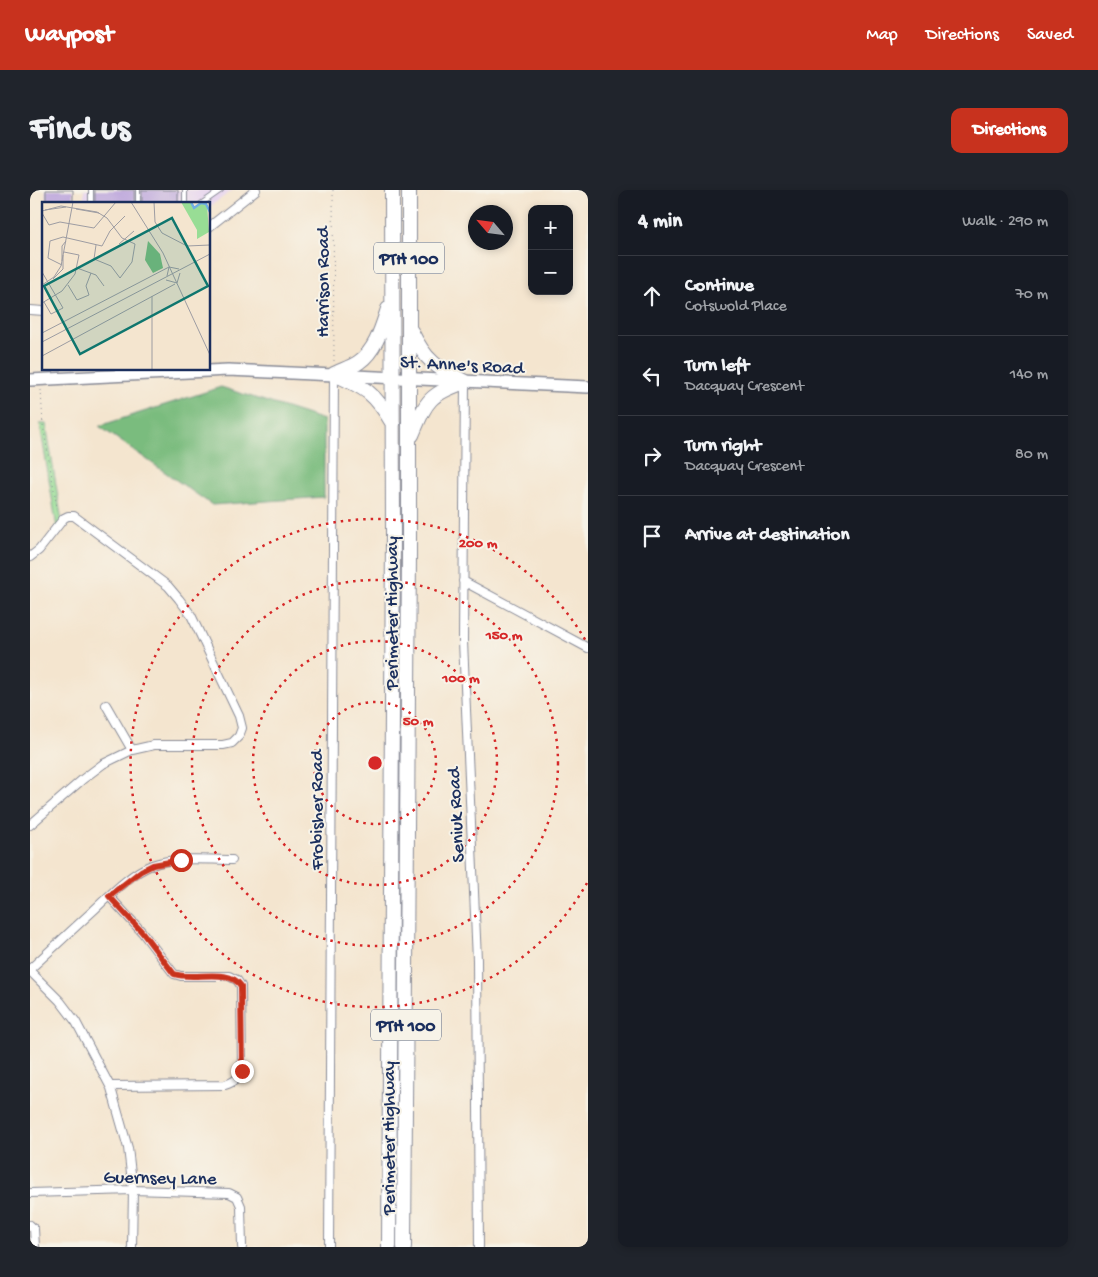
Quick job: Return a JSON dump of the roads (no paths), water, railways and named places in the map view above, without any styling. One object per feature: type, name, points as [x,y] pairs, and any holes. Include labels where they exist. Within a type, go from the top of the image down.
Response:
[{"type":"highway","name":"Perimeter Highway","points":[[389,1247],[393,424],[392,190]]},
{"type":"highway","name":"Perimeter Highway","points":[[404,1247],[409,190]]},
{"type":"highway","points":[[334,374],[359,362],[368,354],[380,333],[392,298]]},
{"type":"highway","points":[[409,326],[417,344],[428,359],[438,368],[466,382]]},
{"type":"highway","points":[[334,374],[372,394],[381,403],[393,424]]},
{"type":"highway","points":[[409,442],[427,402],[444,389],[466,382]]},
{"type":"main road","name":"St. Anne's Road","points":[[35,379],[212,370],[334,374],[588,387]]},
{"type":"street","points":[[210,225],[256,190]]},
{"type":"street","name":"Frobisher Road","points":[[329,1247],[334,374]]},
{"type":"street","name":"Seniuk Road","points":[[466,382],[463,581],[464,676],[478,960],[478,1247]]},
{"type":"street","points":[[30,557],[39,550],[60,523],[68,516],[74,516],[168,586],[191,615],[239,716],[242,728],[232,742],[223,745],[168,744],[132,750],[103,764],[82,779],[30,825]]},
{"type":"street","points":[[463,581],[588,648]]},
{"type":"street","points":[[106,705],[132,750]]},
{"type":"street","points":[[132,1247],[132,1190],[128,1148],[110,1086],[76,1022],[60,1001],[30,970],[109,896],[141,871],[153,865],[181,860],[232,860]]},
{"type":"street","points":[[109,896],[142,932],[174,974],[182,976],[229,976],[237,980],[241,986],[242,1071],[233,1082],[225,1085],[110,1086]]},
{"type":"street","name":"Guernsey Lane","points":[[30,1193],[132,1190],[229,1193],[237,1198],[241,1206],[242,1247]]},
{"type":"street","points":[[30,1225],[34,1229],[35,1247]]},
{"type":"lane","points":[[204,202],[221,190]]}]
